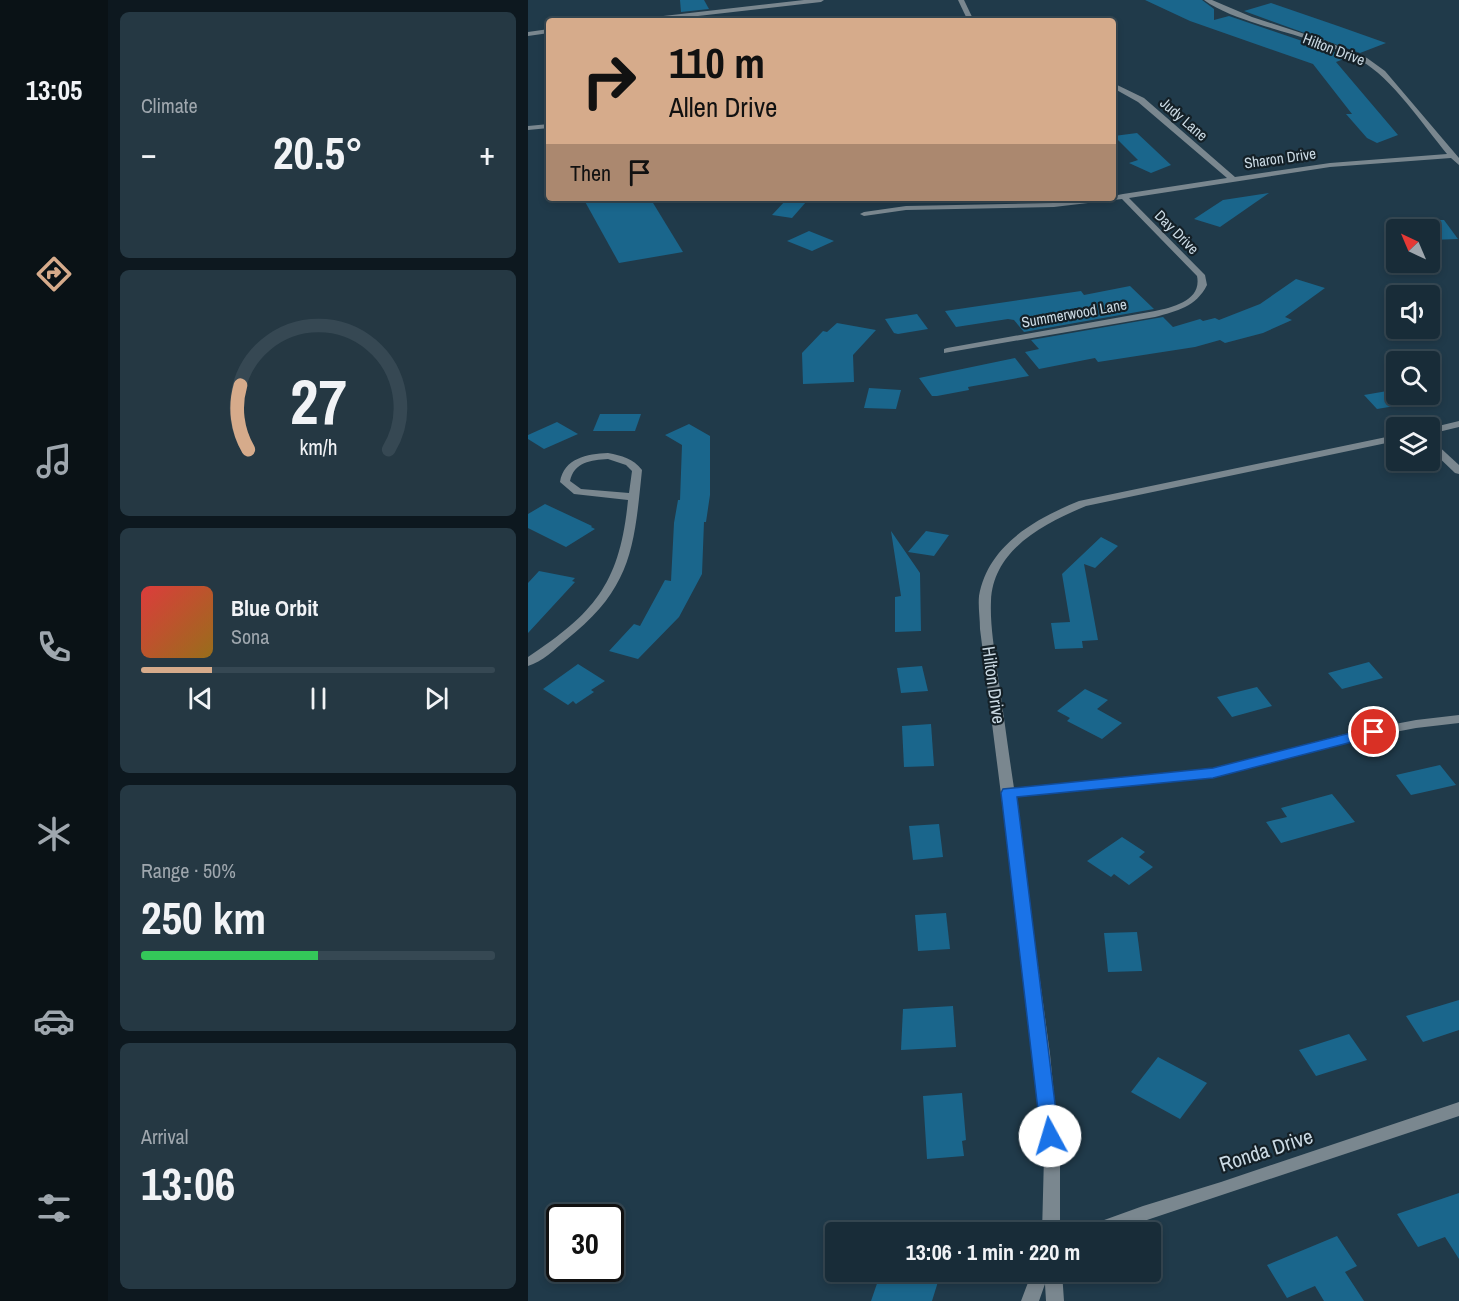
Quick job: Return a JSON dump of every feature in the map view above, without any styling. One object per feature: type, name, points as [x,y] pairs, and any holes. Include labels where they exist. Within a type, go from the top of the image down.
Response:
[{"type":"street","points":[[664,18],[821,0]]},
{"type":"street","points":[[961,0],[970,18]]},
{"type":"street","name":"Hilton Drive","points":[[1207,0],[1225,9],[1345,52],[1374,65],[1383,72],[1459,163]]},
{"type":"street","points":[[528,33],[546,31]]},
{"type":"street","name":"Judy Lane","points":[[1116,87],[1141,100],[1233,179]]},
{"type":"street","points":[[528,128],[546,126]]},
{"type":"street","name":"Sharon Drive","points":[[1116,197],[1358,161],[1453,156]]},
{"type":"street","name":"Day Drive","points":[[1116,198],[1201,275],[1203,285],[1200,291]]},
{"type":"street","name":"Sharon Drive","points":[[864,214],[906,208],[1028,207],[1080,201]]},
{"type":"street","name":"Summerwood Lane","points":[[947,351],[1173,310],[1186,305],[1200,291]]},
{"type":"street","points":[[1440,429],[1459,424]]},
{"type":"street","name":"Hilton Drive","points":[[1051,1222],[1051,1145],[1042,1054],[986,629],[985,597],[991,575],[1002,556],[1020,536],[1041,521],[1083,502],[1386,440]]},
{"type":"street","points":[[1440,453],[1459,471]]},
{"type":"street","points":[[528,662],[585,618],[609,590],[625,553],[634,497],[637,470],[634,464],[618,457],[584,459],[575,464],[565,476],[565,482],[578,492],[634,497]]},
{"type":"street","points":[[1009,793],[1213,773],[1353,735],[1459,719]]},
{"type":"street","name":"Ronda Drive","points":[[1117,1222],[1459,1109]]},
{"type":"street","points":[[1030,1301],[1037,1282]]},
{"type":"street","points":[[1054,1282],[1055,1301]]},
{"type":"building","points":[[680,0],[704,0],[709,9],[681,12]]},
{"type":"building","points":[[1145,0],[1202,0],[1214,9],[1214,20],[1229,16],[1349,57],[1336,62],[1398,135],[1377,143],[1367,138],[1346,114],[1352,114],[1313,64],[1190,21]]},
{"type":"building","points":[[1271,3],[1386,43],[1360,53],[1244,11]]},
{"type":"building","points":[[1137,133],[1171,165],[1151,173],[1129,163],[1138,160],[1116,136]]},
{"type":"building","points":[[1269,193],[1220,227],[1194,219],[1223,200]]},
{"type":"building","points":[[585,201],[652,201],[683,252],[619,263]]},
{"type":"building","points":[[785,201],[806,202],[792,218],[772,215]]},
{"type":"building","points":[[1440,220],[1444,220],[1458,239],[1440,240]]},
{"type":"building","points":[[809,231],[834,241],[812,251],[787,241]]},
{"type":"building","points":[[1296,279],[1325,288],[1285,317],[1292,320],[1263,333],[1225,343],[1220,340],[1195,347],[1098,362],[1095,358],[1039,369],[1025,352],[1039,349],[1031,340],[1163,317],[1173,327],[1200,319],[1203,321],[1215,318],[1219,320],[1260,304]]},
{"type":"building","points":[[1130,286],[1154,309],[1024,332],[1014,320],[1008,319],[956,327],[945,311],[1081,291],[1084,295]]},
{"type":"building","points":[[917,314],[928,329],[898,334],[894,333],[885,319]]},
{"type":"building","points":[[837,323],[876,330],[853,355],[854,382],[803,384],[802,353],[823,331],[827,332]]},
{"type":"building","points":[[1015,358],[1029,376],[968,387],[969,390],[937,396],[932,396],[919,378]]},
{"type":"building","points":[[869,388],[901,390],[896,409],[864,408]]},
{"type":"building","points":[[1386,391],[1386,405],[1401,405],[1377,409],[1364,395]]},
{"type":"building","points":[[600,414],[641,414],[635,431],[593,431]]},
{"type":"building","points":[[557,422],[578,434],[544,449],[528,439],[528,435]]},
{"type":"building","points":[[689,424],[710,436],[710,495],[706,522],[704,522],[702,574],[679,617],[638,659],[609,651],[634,624],[640,626],[665,580],[671,581],[674,523],[678,500],[680,500],[682,445],[665,435]]},
{"type":"building","points":[[545,504],[595,529],[566,547],[528,528],[528,514]]},
{"type":"building","points":[[891,531],[920,573],[921,631],[895,632],[895,597],[901,596]]},
{"type":"building","points":[[926,531],[949,535],[934,556],[908,552]]},
{"type":"building","points":[[1101,537],[1118,546],[1095,568],[1084,564],[1098,640],[1082,641],[1083,648],[1055,649],[1051,623],[1070,622],[1062,574]]},
{"type":"building","points":[[539,571],[575,578],[572,581],[575,582],[528,633],[528,583]]},
{"type":"building","points":[[1369,662],[1383,678],[1342,689],[1328,673]]},
{"type":"building","points":[[578,664],[605,681],[591,690],[594,692],[576,704],[573,701],[568,705],[543,689]]},
{"type":"building","points":[[922,666],[928,691],[901,693],[897,668]]},
{"type":"building","points":[[1257,687],[1272,706],[1232,717],[1217,697]]},
{"type":"building","points":[[1085,689],[1108,700],[1097,709],[1122,723],[1102,739],[1067,721],[1070,718],[1057,711]]},
{"type":"building","points":[[931,724],[934,766],[904,767],[902,726]]},
{"type":"building","points":[[1440,765],[1456,785],[1411,795],[1396,775]]},
{"type":"building","points":[[1332,794],[1355,822],[1281,843],[1266,822],[1287,817],[1281,808]]},
{"type":"building","points":[[939,824],[943,857],[913,860],[909,826]]},
{"type":"building","points":[[1122,837],[1145,852],[1139,857],[1153,867],[1129,885],[1114,874],[1111,877],[1087,861]]},
{"type":"building","points":[[946,913],[950,949],[918,951],[915,915]]},
{"type":"building","points":[[1137,932],[1142,971],[1108,972],[1104,933]]},
{"type":"building","points":[[1459,1000],[1459,1030],[1423,1042],[1406,1016]]},
{"type":"building","points":[[953,1006],[956,1047],[901,1050],[903,1009]]},
{"type":"building","points":[[1349,1034],[1367,1060],[1316,1076],[1299,1050]]},
{"type":"building","points":[[1158,1057],[1207,1083],[1180,1119],[1131,1092]]},
{"type":"building","points":[[962,1093],[966,1140],[962,1141],[964,1156],[927,1159],[923,1096]]},
{"type":"building","points":[[1459,1193],[1459,1259],[1445,1237],[1418,1247],[1397,1214]]},
{"type":"building","points":[[1337,1236],[1357,1266],[1345,1272],[1364,1301],[1324,1301],[1315,1286],[1287,1298],[1267,1265]]},
{"type":"building","points":[[878,1282],[938,1282],[932,1301],[871,1301]]},
{"type":"route","points":[[1050,1136],[1009,793],[1213,773],[1353,735],[1374,732]]}]
